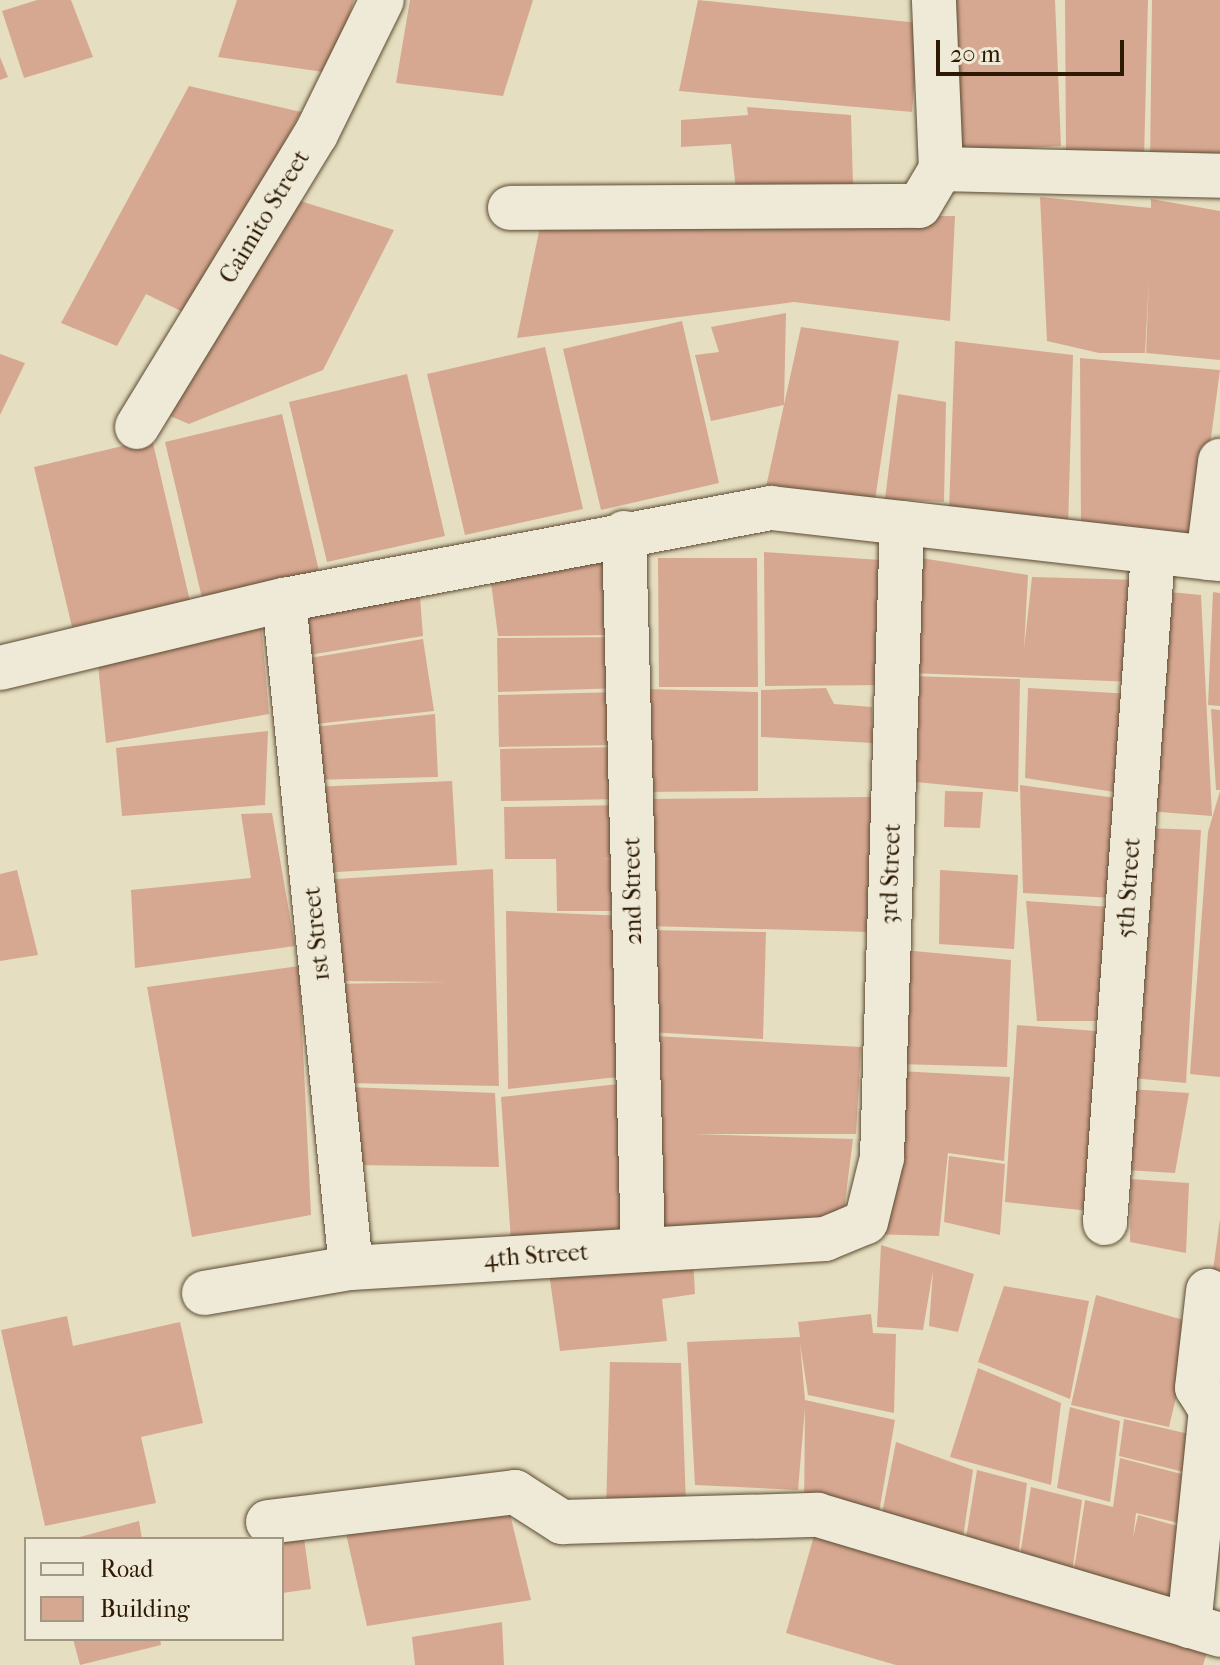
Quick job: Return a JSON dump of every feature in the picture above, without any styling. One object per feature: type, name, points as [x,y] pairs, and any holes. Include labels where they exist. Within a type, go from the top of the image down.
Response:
[{"type":"street","name":"Caimito Street","points":[[137,427],[316,134],[382,0]]},
{"type":"street","points":[[510,208],[919,206],[941,169],[934,0]]},
{"type":"street","points":[[941,169],[1220,176]]},
{"type":"street","points":[[0,668],[284,600],[624,533],[771,508],[1214,559],[1220,461]]},
{"type":"street","name":"3rd Street","points":[[866,1222],[882,1158],[902,523]]},
{"type":"street","name":"2nd Street","points":[[624,533],[643,1249]]},
{"type":"street","name":"5th Street","points":[[1105,1223],[1153,553]]},
{"type":"street","name":"1st Street","points":[[284,600],[351,1268]]},
{"type":"street","name":"4th Street","points":[[204,1293],[351,1268],[825,1239],[866,1222]]},
{"type":"street","points":[[268,1522],[515,1492],[562,1522],[818,1515],[1204,1630],[1211,1410],[1197,1388],[1208,1291]]},
{"type":"building","points":[[37,0],[71,0],[93,57],[24,78],[2,11]]},
{"type":"building","points":[[237,0],[354,0],[331,73],[218,57]]},
{"type":"building","points":[[410,0],[533,0],[503,96],[396,83]]},
{"type":"building","points":[[698,0],[919,23],[912,112],[679,91]]},
{"type":"building","points":[[949,0],[1055,0],[1061,146],[955,152]]},
{"type":"building","points":[[1065,0],[1148,0],[1144,159],[1066,156]]},
{"type":"building","points":[[1152,0],[1220,0],[1220,162],[1150,163]]},
{"type":"building","points":[[0,57],[8,77],[0,80]]},
{"type":"building","points":[[189,86],[301,112],[191,316],[146,294],[117,346],[61,323]]},
{"type":"building","points":[[747,107],[851,115],[853,185],[736,190],[731,144],[681,147],[681,120],[748,115]]},
{"type":"building","points":[[1040,197],[1151,208],[1151,199],[1220,211],[1220,360],[1146,353],[1149,280],[1145,353],[1099,353],[1047,341]]},
{"type":"building","points":[[297,200],[394,230],[323,370],[189,424],[170,416]]},
{"type":"building","points":[[955,216],[950,321],[794,302],[517,338],[542,217]]},
{"type":"building","points":[[786,313],[784,405],[711,421],[695,355],[719,352],[711,327]]},
{"type":"building","points":[[682,321],[719,483],[601,510],[563,349]]},
{"type":"building","points":[[801,327],[899,341],[875,500],[766,487]]},
{"type":"building","points":[[955,341],[1073,355],[1068,527],[949,510]]},
{"type":"building","points":[[545,347],[583,509],[465,535],[427,374]]},
{"type":"building","points":[[0,354],[25,363],[0,415]]},
{"type":"building","points":[[1080,358],[1220,370],[1197,543],[1081,531]]},
{"type":"building","points":[[407,374],[445,536],[327,562],[289,402]]},
{"type":"building","points":[[898,394],[946,402],[944,502],[885,499]]},
{"type":"building","points":[[282,414],[320,575],[203,602],[165,442]]},
{"type":"building","points":[[152,439],[190,601],[72,627],[34,467]]},
{"type":"building","points":[[619,541],[622,635],[498,636],[489,567]]},
{"type":"building","points":[[764,552],[895,561],[888,685],[765,686]]},
{"type":"building","points":[[915,557],[1028,575],[1024,649],[1032,577],[1140,580],[1134,682],[910,673]]},
{"type":"building","points":[[658,558],[757,558],[758,687],[659,687]]},
{"type":"building","points":[[419,584],[423,636],[297,657],[292,603]]},
{"type":"building","points":[[1159,591],[1201,595],[1212,816],[1147,811]]},
{"type":"building","points":[[1213,592],[1220,593],[1220,706],[1208,705]]},
{"type":"building","points":[[261,622],[269,714],[106,743],[98,665]]},
{"type":"building","points":[[621,637],[622,688],[498,692],[497,638]]},
{"type":"building","points":[[423,639],[434,711],[306,725],[298,660]]},
{"type":"building","points":[[906,676],[1020,679],[1018,792],[906,781]]},
{"type":"building","points":[[826,688],[834,704],[872,707],[873,743],[761,737],[761,690]]},
{"type":"building","points":[[1028,688],[1132,694],[1127,794],[1025,778]]},
{"type":"building","points":[[644,689],[758,692],[758,791],[644,792]]},
{"type":"building","points":[[622,692],[622,745],[499,747],[498,695]]},
{"type":"building","points":[[1211,709],[1220,710],[1220,790],[1216,790]]},
{"type":"building","points":[[435,714],[438,777],[309,780],[305,728]]},
{"type":"building","points":[[268,731],[265,805],[122,816],[116,748]]},
{"type":"building","points":[[623,747],[624,799],[501,801],[500,749]]},
{"type":"building","points":[[452,781],[457,865],[320,873],[312,787]]},
{"type":"building","points":[[1020,785],[1123,799],[1114,898],[1023,893]]},
{"type":"building","points":[[945,791],[983,792],[980,828],[944,827]]},
{"type":"building","points":[[1220,791],[1220,1077],[1190,1074],[1208,832]]},
{"type":"building","points":[[873,797],[870,932],[648,926],[643,799]]},
{"type":"building","points":[[627,805],[629,857],[602,859],[629,859],[628,911],[557,911],[556,859],[505,859],[504,807]]},
{"type":"building","points":[[272,813],[295,946],[135,968],[131,890],[251,878],[241,814]]},
{"type":"building","points":[[1147,828],[1201,830],[1186,1083],[1121,1077]]},
{"type":"building","points":[[493,869],[499,1086],[345,1083],[330,984],[448,982],[333,981],[321,880]]},
{"type":"building","points":[[17,870],[38,955],[0,961],[0,874]]},
{"type":"building","points":[[940,870],[1018,875],[1014,949],[939,944]]},
{"type":"building","points":[[1026,901],[1109,907],[1109,1021],[1037,1021]]},
{"type":"building","points":[[506,911],[625,916],[627,1076],[508,1089]]},
{"type":"building","points":[[644,930],[766,932],[763,1039],[650,1032]]},
{"type":"building","points":[[903,950],[1011,960],[1007,1067],[897,1064]]},
{"type":"building","points":[[299,966],[311,1215],[192,1237],[147,987]]},
{"type":"building","points":[[1017,1025],[1109,1032],[1099,1212],[1005,1202]]},
{"type":"building","points":[[653,1036],[861,1047],[856,1134],[694,1134],[853,1139],[843,1218],[655,1232]]},
{"type":"building","points":[[899,1071],[1010,1077],[1004,1161],[948,1153],[939,1236],[869,1234]]},
{"type":"building","points":[[627,1083],[621,1242],[511,1241],[501,1097]]},
{"type":"building","points":[[348,1087],[495,1093],[499,1167],[352,1165]]},
{"type":"building","points":[[1130,1089],[1189,1093],[1175,1173],[1126,1170]]},
{"type":"building","points":[[949,1156],[1005,1164],[1000,1235],[944,1222]]},
{"type":"building","points":[[1131,1179],[1189,1183],[1186,1253],[1130,1242]]},
{"type":"building","points":[[1220,1219],[1220,1271],[1213,1270]]},
{"type":"building","points":[[881,1245],[974,1274],[958,1332],[929,1326],[933,1271],[923,1330],[877,1327]]},
{"type":"building","points":[[693,1257],[695,1294],[662,1299],[667,1341],[560,1351],[548,1266]]},
{"type":"building","points":[[1004,1286],[1089,1301],[1070,1399],[978,1362]]},
{"type":"building","points":[[1096,1295],[1194,1323],[1169,1427],[1071,1405]]},
{"type":"building","points":[[871,1314],[873,1333],[896,1334],[894,1413],[808,1395],[800,1343],[805,1400],[895,1420],[877,1524],[804,1509],[805,1408],[798,1490],[695,1485],[687,1342],[800,1337],[798,1322]]},
{"type":"building","points":[[67,1316],[73,1346],[180,1322],[203,1423],[141,1437],[156,1503],[45,1526],[1,1330]]},
{"type":"building","points":[[610,1362],[681,1363],[686,1505],[606,1511]]},
{"type":"building","points":[[978,1368],[1061,1403],[1051,1485],[950,1457]]},
{"type":"building","points":[[1070,1407],[1120,1421],[1110,1502],[1057,1488]]},
{"type":"building","points":[[1124,1419],[1202,1437],[1196,1475],[1119,1456]]},
{"type":"building","points":[[896,1442],[973,1470],[961,1551],[880,1524]]},
{"type":"building","points":[[1120,1458],[1193,1477],[1187,1525],[1136,1513],[1133,1538],[1138,1515],[1188,1529],[1176,1610],[1072,1582],[1085,1500],[1113,1507]]},
{"type":"building","points":[[977,1470],[1027,1483],[1017,1565],[964,1551]]},
{"type":"building","points":[[1031,1487],[1082,1500],[1071,1581],[1018,1568]]},
{"type":"building","points":[[506,1498],[531,1600],[367,1626],[344,1525]]},
{"type":"building","points":[[139,1521],[142,1537],[80,1537]]},
{"type":"building","points":[[303,1531],[311,1589],[284,1593],[284,1538]]},
{"type":"building","points":[[814,1536],[1208,1649],[1203,1665],[896,1665],[786,1633]]},
{"type":"building","points":[[502,1622],[504,1665],[415,1665],[412,1637]]},
{"type":"building","points":[[74,1641],[160,1641],[161,1645],[80,1665]]}]
